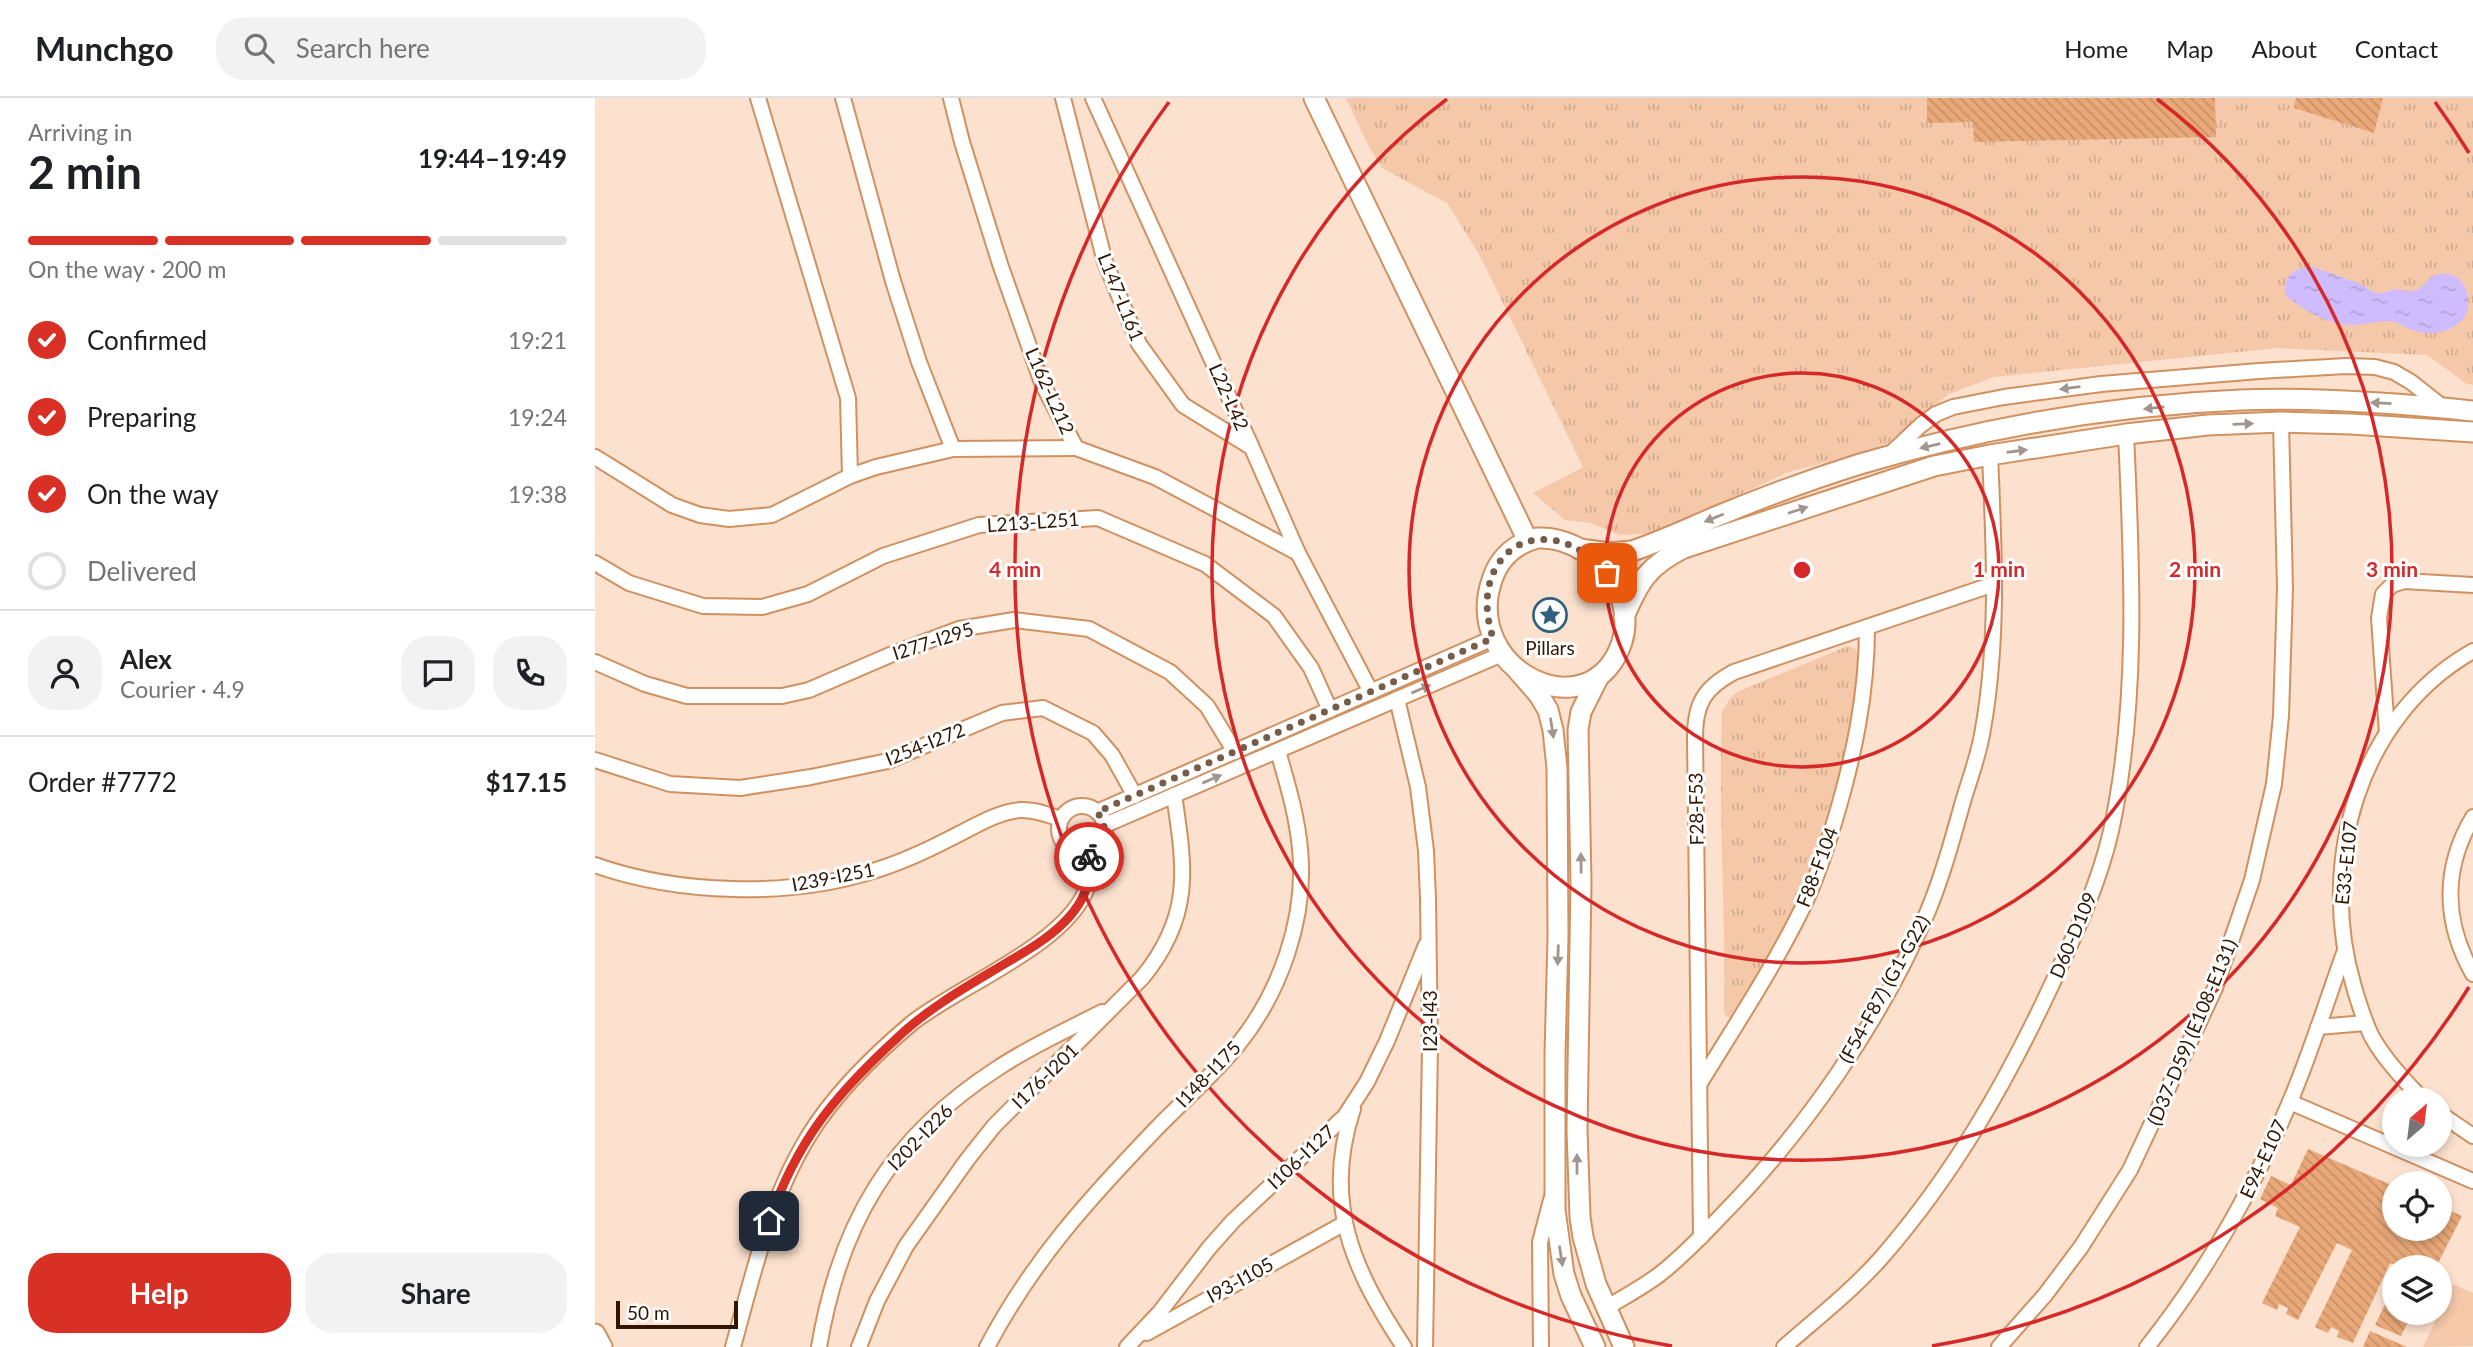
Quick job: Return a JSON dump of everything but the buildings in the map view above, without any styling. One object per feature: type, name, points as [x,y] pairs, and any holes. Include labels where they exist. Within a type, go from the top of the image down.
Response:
[{"type":"street","points":[[758,98],[848,398],[850,476]]},
{"type":"street","points":[[843,98],[893,281],[919,362],[953,449]]},
{"type":"street","name":"L162-L212","points":[[951,98],[1000,264],[1042,383],[1076,448],[1155,477],[1297,554]]},
{"type":"street","name":"L147-L161","points":[[1063,98],[1105,262],[1139,344],[1183,405],[1252,448]]},
{"type":"street","name":"L22-L42","points":[[1093,98],[1252,448],[1297,554],[1371,692]]},
{"type":"street","points":[[1314,98],[1528,541]]},
{"type":"street","points":[[1887,457],[1921,425],[1936,414],[1953,407],[2101,384],[2279,370],[2375,367],[2394,372],[2444,408]]},
{"type":"street","points":[[1595,1347],[1571,1296],[1564,1274],[1555,1187],[1558,936],[1557,768],[1553,730],[1548,710],[1539,695],[1497,646],[1487,614],[1492,579],[1508,553],[1528,541],[1545,538],[1556,539],[1580,549],[1609,553],[1632,551],[1764,497],[1887,457],[1983,433],[2042,422],[2238,400],[2312,399],[2473,411]]},
{"type":"street","points":[[1624,617],[1647,573],[1666,557],[1684,548],[1934,466],[1990,455],[2208,425],[2281,422],[2473,432]]},
{"type":"street","name":"(D37-D59) (E108-E131)","points":[[1999,1347],[2045,1295],[2081,1247],[2130,1170],[2215,988],[2252,880],[2274,784],[2281,716],[2285,588],[2281,422]]},
{"type":"street","name":"D60-D109","points":[[1784,1347],[1880,1258],[1944,1180],[2015,1062],[2088,901],[2111,830],[2129,696],[2132,605],[2126,435]]},
{"type":"street","points":[[595,457],[672,505],[700,515],[729,519],[772,515],[850,476],[953,449],[1076,448]]},
{"type":"street","name":"(F54-F87) (G1-G22)","points":[[1606,1308],[1661,1273],[1701,1237],[1743,1194],[1821,1099],[1885,994],[1927,912],[1945,865],[1983,730],[1992,653],[1994,584],[1990,455]]},
{"type":"street","name":"L213-L251","points":[[595,563],[629,583],[703,606],[762,607],[809,594],[883,556],[979,525],[1098,518],[1205,564],[1274,616],[1311,668],[1329,710]]},
{"type":"street","points":[[1580,549],[1607,573],[1621,597],[1625,628],[1614,659],[1599,676],[1581,712],[1578,730],[1581,882],[1577,1179],[1583,1237],[1606,1308],[1624,1347]]},
{"type":"street","points":[[2387,732],[2379,618],[2383,594],[2404,581],[2473,585]]},
{"type":"street","name":"F28-F53","points":[[1701,1237],[1695,737],[1697,711],[1713,685],[1734,672],[1994,584]]},
{"type":"street","name":"I277-I295","points":[[595,662],[645,684],[687,696],[782,695],[809,691],[890,655],[959,629],[1014,620],[1089,629],[1170,672],[1207,706],[1235,752]]},
{"type":"street","name":"F88-F104","points":[[1700,1083],[1776,958],[1816,876],[1840,803],[1860,721],[1867,664],[1867,626]]},
{"type":"street","points":[[1101,819],[1135,796],[1329,710],[1497,646]]},
{"type":"street","points":[[1101,819],[1174,795],[1278,751],[1397,699],[1497,646]]},
{"type":"street","name":"E33-E107","points":[[2411,1087],[2387,1060],[2365,1023],[2345,952],[2340,904],[2346,836],[2361,782],[2387,732],[2408,704],[2435,677],[2473,651]]},
{"type":"street","points":[[1518,671],[1542,684],[1555,687],[1578,685],[1599,676]]},
{"type":"street","name":"I23-I43","points":[[1397,699],[1413,759],[1426,851],[1430,1046],[1425,1347]]},
{"type":"street","name":"I254-I272","points":[[595,760],[670,784],[740,788],[888,761],[1002,713],[1043,708],[1093,733],[1112,755],[1135,796]]},
{"type":"street","name":"I148-I175","points":[[988,1347],[1023,1285],[1065,1228],[1113,1173],[1235,1048],[1264,1006],[1289,947],[1301,877],[1296,817],[1278,751]]},
{"type":"street","name":"I176-I201","points":[[859,1347],[882,1293],[907,1246],[967,1160],[994,1126],[1154,964],[1166,943],[1181,899],[1184,870],[1174,795]]},
{"type":"street","points":[[1075,807],[1089,807],[1101,819],[1104,835],[1100,844],[1088,851],[1074,851],[1063,842],[1059,833],[1061,819],[1075,807]]},
{"type":"street","name":"I239-I251","points":[[595,865],[631,876],[689,887],[777,887],[838,880],[874,871],[916,855],[1007,813],[1032,810],[1061,819]]},
{"type":"street","points":[[2473,817],[2458,849],[2450,901],[2453,929],[2461,953],[2473,974]]},
{"type":"street","points":[[733,1347],[751,1277],[776,1203],[790,1170],[819,1119],[837,1097],[913,1023],[1032,947],[1061,925],[1073,913],[1088,886],[1088,851]]},
{"type":"street","name":"I106-I127","points":[[1131,1343],[1233,1222],[1345,1116],[1387,1041],[1429,937]]},
{"type":"street","name":"E94-E107","points":[[2147,1347],[2183,1298],[2247,1195],[2290,1102],[2345,952]]},
{"type":"street","name":"I202-I226","points":[[820,1347],[837,1272],[855,1222],[888,1167],[948,1106],[996,1069],[1116,1005]]},
{"type":"street","points":[[2318,1027],[2365,1023]]},
{"type":"street","points":[[1357,1098],[1342,1149],[1345,1223],[1361,1275],[1398,1346]]},
{"type":"street","points":[[2290,1102],[2473,1181]]},
{"type":"street","points":[[2452,1122],[2473,1136]]},
{"type":"street","points":[[1541,1347],[1540,1242],[1555,1187]]},
{"type":"street","name":"I93-I105","points":[[1131,1343],[1233,1283],[1345,1223]]},
{"type":"street","points":[[595,1334],[602,1347]]},
{"type":"green space","points":[[1346,98],[2473,98],[2473,385],[2467,384],[2427,355],[2278,348],[1994,377],[1949,394],[1888,443],[1863,453],[1788,472],[1697,515],[1645,534],[1620,535],[1590,523],[1565,520],[1533,493],[1583,467],[1480,256],[1447,203],[1382,168]]},
{"type":"green space","points":[[1848,646],[1856,649],[1858,656],[1858,681],[1829,822],[1807,884],[1783,936],[1736,1017],[1729,1018],[1724,1013],[1722,712],[1730,698],[1739,691]]},
{"type":"green space","points":[[2453,1284],[2473,1293],[2473,1346],[2423,1347],[2433,1325],[2452,1325]]},
{"type":"water","points":[[2313,267],[2379,293],[2415,290],[2433,276],[2448,274],[2464,285],[2468,307],[2457,325],[2437,333],[2415,331],[2390,321],[2352,325],[2334,322],[2307,311],[2285,294],[2286,282],[2291,273]]},
{"type":"way so far","points":[[1089,857],[1088,851],[1100,844],[1105,830],[1103,820],[1097,812],[1493,638],[1487,614],[1489,590],[1502,561],[1520,544],[1537,538],[1566,542],[1591,557],[1607,573]]},
{"type":"place","name":"Pillars","points":[[1550,615]]},
{"type":"route","points":[[769,1221],[790,1170],[807,1139],[837,1097],[913,1023],[1032,947],[1061,925],[1073,913],[1086,891],[1090,872],[1089,857]]}]
